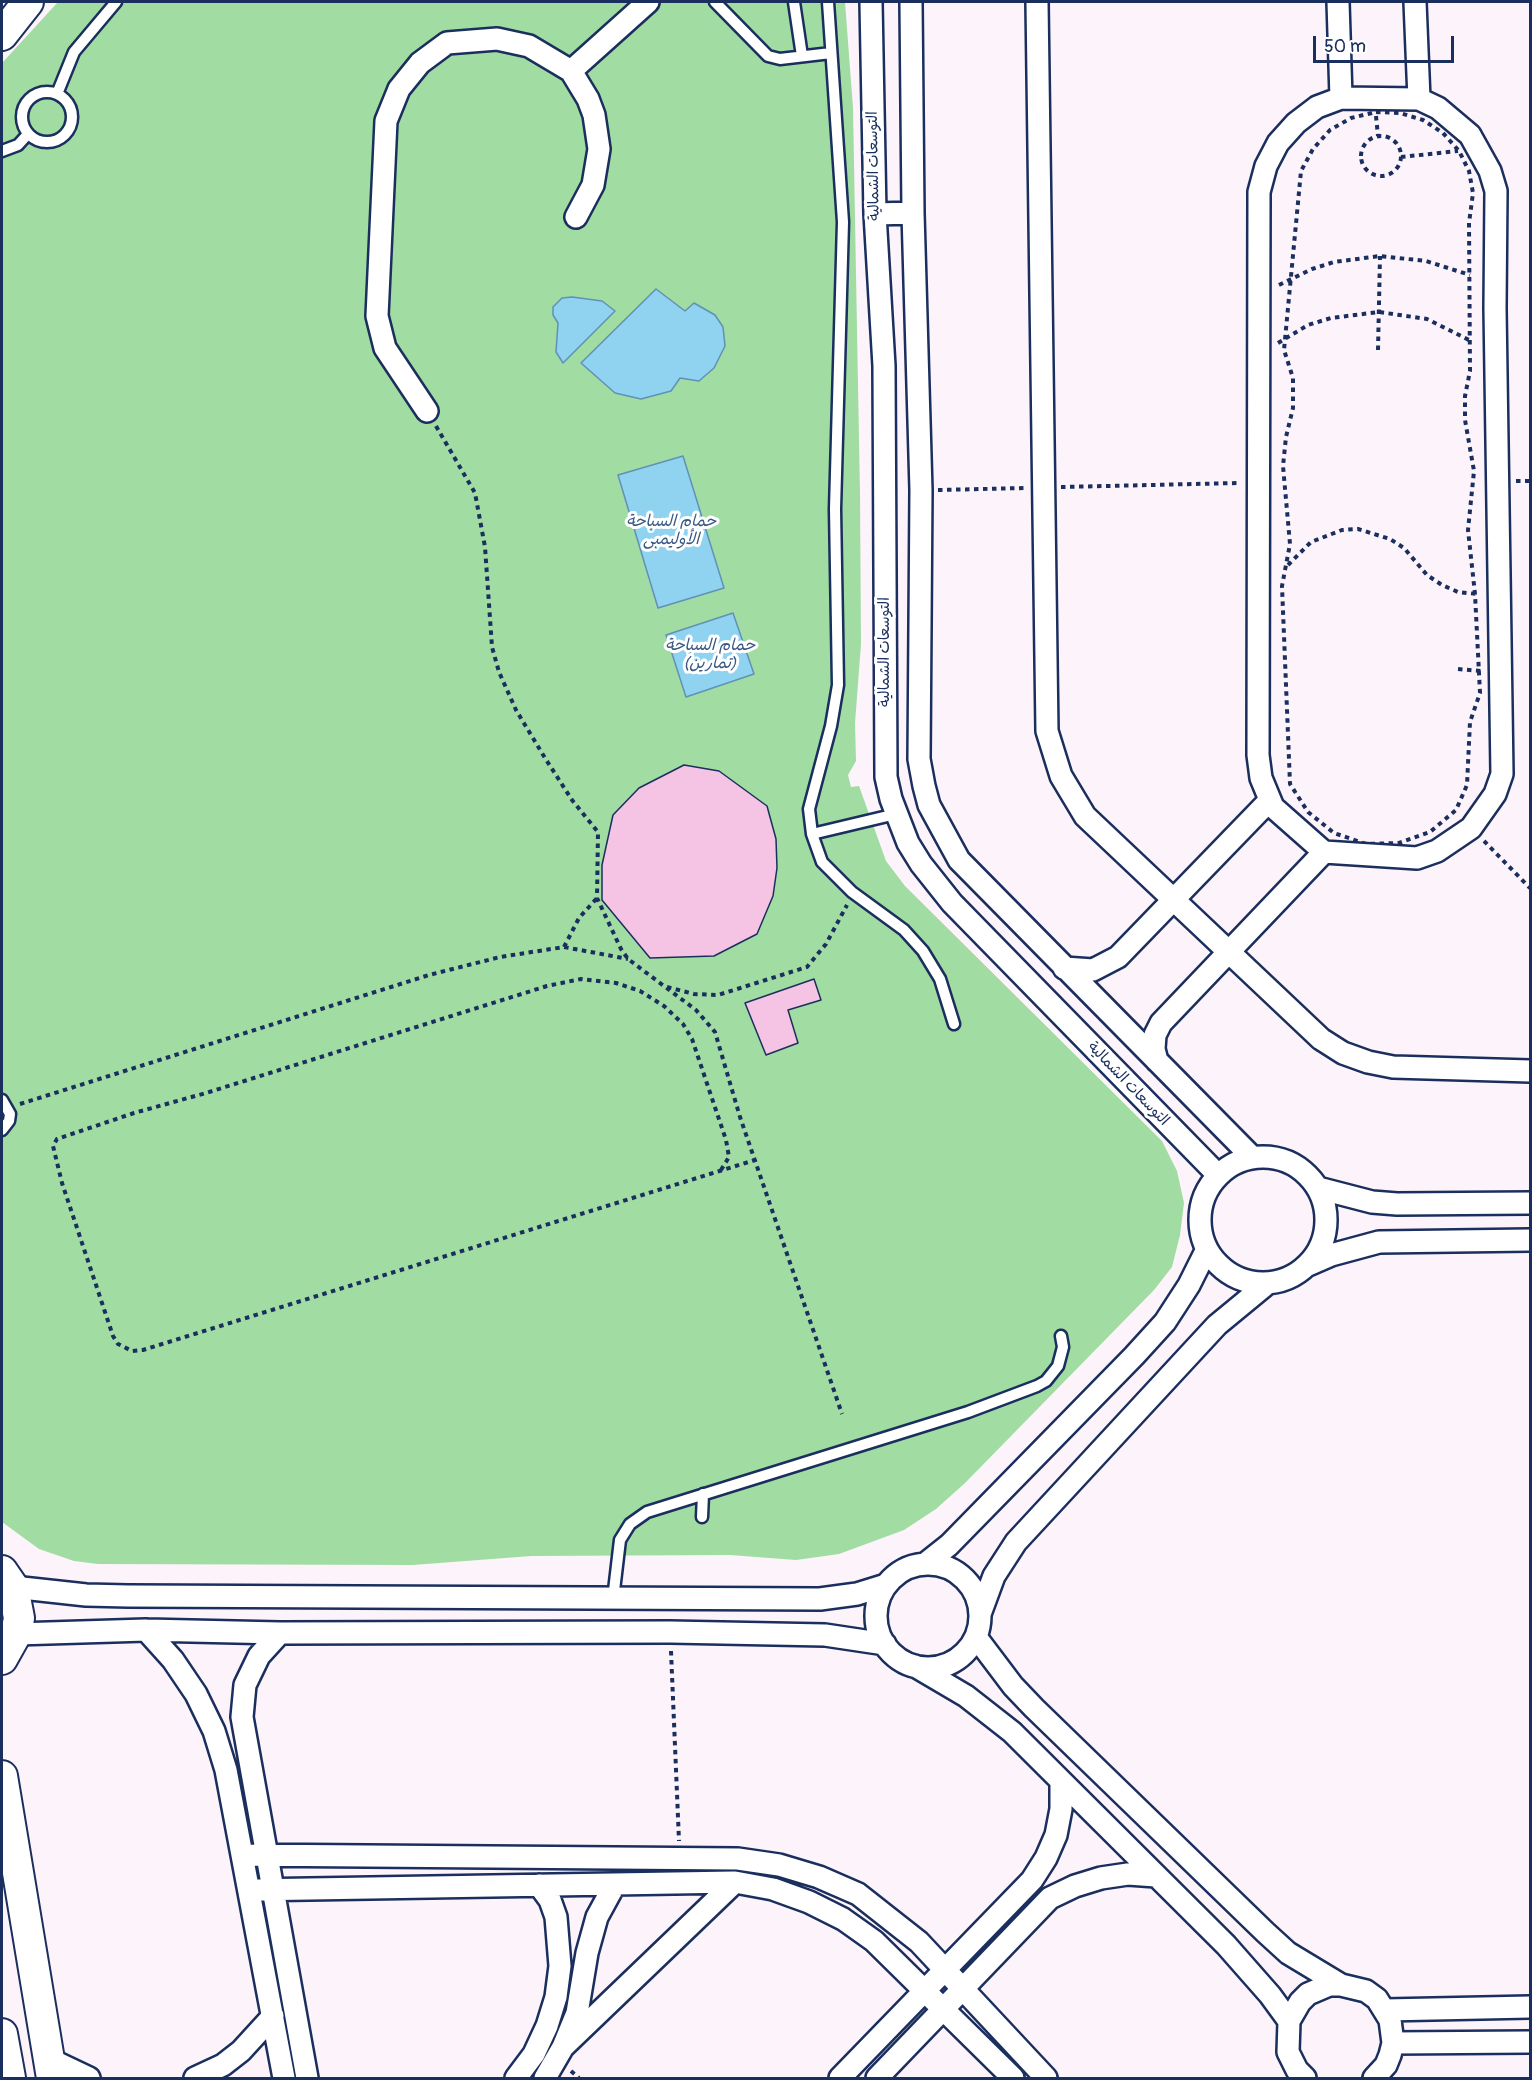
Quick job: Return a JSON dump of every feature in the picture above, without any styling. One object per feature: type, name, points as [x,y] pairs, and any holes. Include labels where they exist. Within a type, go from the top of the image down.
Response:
[{"type":"street","points":[[2,35],[28,2]]},
{"type":"street","points":[[571,70],[648,2]]},
{"type":"street","name":"التوسعات الشمالية","points":[[871,2],[875,214],[884,366],[886,777],[896,814],[921,864],[952,903],[1218,1175]]},
{"type":"street","points":[[911,2],[913,213],[921,490],[919,759],[929,805],[959,861],[1252,1157]]},
{"type":"street","points":[[1037,2],[1047,731],[1052,754],[1071,797],[1085,816],[1229,953],[1321,1039],[1343,1053],[1368,1062],[1393,1067],[1530,1071]]},
{"type":"street","points":[[1338,2],[1341,98]]},
{"type":"street","points":[[1415,2],[1419,99]]},
{"type":"street","points":[[427,411],[385,348],[378,327],[383,138],[392,104],[404,82],[420,63],[447,43],[497,39],[529,46],[571,70],[588,99],[594,115],[599,150],[592,185],[576,217]]},
{"type":"street","points":[[1341,98],[1419,99],[1438,108],[1462,127],[1481,152],[1496,191],[1495,360],[1502,774],[1490,803],[1471,828],[1437,851],[1417,858],[1324,852],[1269,801],[1261,778],[1258,755],[1258,297],[1259,192],[1266,166],[1278,143],[1296,123],[1317,107],[1341,98]]},
{"type":"street","points":[[875,214],[913,213]]},
{"type":"street","points":[[1064,968],[1093,970],[1118,957],[1269,801]]},
{"type":"street","points":[[896,814],[929,805]]},
{"type":"street","points":[[1157,1062],[1154,1049],[1155,1035],[1161,1023],[1324,852]]},
{"type":"street","points":[[1268,1283],[1239,1278],[1221,1266],[1207,1250],[1201,1230],[1200,1211],[1209,1186],[1228,1167],[1252,1157],[1268,1157],[1297,1166],[1318,1188],[1326,1220],[1324,1237],[1308,1265]]},
{"type":"street","points":[[1318,1188],[1372,1202],[1397,1204],[1530,1203]]},
{"type":"street","points":[[915,1666],[944,1665],[968,1650],[976,1637],[980,1614],[994,1576],[1016,1542],[1217,1325],[1268,1283],[1289,1277],[1330,1255],[1379,1242],[1530,1240]]},
{"type":"street","points":[[925,1564],[950,1545],[1165,1322],[1189,1285],[1207,1250]]},
{"type":"street","points":[[980,1614],[976,1596],[969,1583],[949,1569],[925,1564],[910,1566],[886,1585],[879,1598],[876,1614],[878,1630],[885,1644],[898,1657],[966,1696],[1012,1732],[1061,1784],[1249,1969],[1289,2021]]},
{"type":"street","points":[[885,1644],[804,1634],[280,1633],[146,1630],[9,1647],[19,1618],[7,1579],[118,1596],[820,1599],[857,1594],[886,1585]]},
{"type":"street","points":[[613,1599],[615,1632]]},
{"type":"street","points":[[146,1630],[173,1660],[196,1694],[214,1731],[226,1770],[284,2079]]},
{"type":"street","points":[[280,1633],[259,1656],[245,1685],[242,1717],[307,2079]]},
{"type":"street","points":[[976,1637],[1013,1686],[1034,1708],[1288,1953],[1341,1984],[1366,1991],[1385,2010],[1390,2020],[1393,2043],[1386,2065],[1374,2079]]},
{"type":"street","points":[[2,1776],[51,2069],[89,2079]]},
{"type":"street","points":[[840,2079],[1032,1880],[1046,1858],[1056,1834],[1061,1809],[1061,1784]]},
{"type":"street","points":[[243,1855],[738,1859],[779,1865],[819,1877],[858,1894],[919,1942],[1046,2079]]},
{"type":"street","points":[[877,2079],[1050,1898],[1075,1886],[1101,1878],[1128,1874],[1156,1876]]},
{"type":"street","points":[[249,1890],[735,1882],[773,1889],[800,1898],[843,1919],[874,1941],[1013,2079]]},
{"type":"street","points":[[563,2047],[735,1882]]},
{"type":"street","points":[[545,2079],[563,2047],[577,2013],[597,1917],[615,1884]]},
{"type":"street","points":[[516,2079],[534,2054],[553,2007],[560,1966],[556,1917],[550,1900],[538,1885]]},
{"type":"street","points":[[559,1936],[575,1931],[592,1936]]},
{"type":"street","points":[[1305,2078],[1288,2052],[1289,2021],[1300,2002],[1308,1995],[1329,1986],[1341,1984]]},
{"type":"street","points":[[1385,2010],[1530,2007]]},
{"type":"street","points":[[195,2079],[223,2065],[242,2051],[273,2016]]},
{"type":"street","points":[[2,2034],[10,2079]]},
{"type":"street","points":[[1393,2043],[1530,2042]]},
{"type":"lane","points":[[57,94],[74,52],[116,2]]},
{"type":"lane","points":[[715,2],[763,53],[780,59],[831,53]]},
{"type":"lane","points":[[794,2],[802,56]]},
{"type":"lane","points":[[828,2],[843,222],[835,509],[838,686],[831,726],[809,809],[812,834],[822,862],[852,892],[904,930],[923,951],[940,979],[954,1024]]},
{"type":"lane","points":[[40,93],[57,94],[71,108],[70,128],[64,136],[46,142],[36,140],[28,134],[22,118],[27,102],[40,93]]},
{"type":"lane","points":[[2,152],[18,145],[28,134]]},
{"type":"lane","points":[[812,834],[896,814]]},
{"type":"lane","points":[[2,1130],[9,1121],[5,1104]]},
{"type":"lane","points":[[613,1599],[618,1549],[630,1524],[647,1512],[968,1412],[1037,1386],[1053,1374],[1058,1366],[1063,1347],[1061,1336]]},
{"type":"lane","points":[[702,1517],[703,1494]]},
{"type":"path","points":[[1376,112],[1400,112],[1423,120],[1459,151],[1469,171],[1473,193],[1469,223],[1470,340],[1465,420],[1474,471],[1468,530],[1475,594],[1480,693],[1470,722],[1467,785],[1455,810],[1430,832],[1399,843],[1366,844],[1334,833],[1308,813],[1290,784],[1282,586],[1288,566],[1290,523],[1284,495],[1283,466],[1286,437],[1293,408],[1293,378],[1284,350],[1301,171],[1313,149],[1330,130],[1360,116],[1376,112]]},
{"type":"path","points":[[1378,136],[1391,139],[1400,150],[1401,157],[1396,170],[1384,176],[1370,173],[1361,162],[1360,155],[1365,142],[1378,136]]},
{"type":"path","points":[[1401,157],[1459,151]]},
{"type":"path","points":[[1258,297],[1290,278],[1334,262],[1380,256],[1426,261],[1469,275],[1495,288]]},
{"type":"path","points":[[1378,350],[1380,256]]},
{"type":"path","points":[[1258,358],[1287,336],[1331,318],[1379,312],[1426,320],[1470,340],[1495,360]]},
{"type":"path","points":[[427,411],[475,493],[485,547],[492,647],[499,672],[516,710],[545,758],[572,800],[594,824],[600,836],[597,898],[599,907],[628,959],[696,1010],[715,1032],[755,1160],[842,1414]]},
{"type":"path","points":[[921,490],[1258,482]]},
{"type":"path","points":[[1288,566],[1311,542],[1342,530],[1358,529],[1390,539],[1404,548],[1427,575],[1442,585],[1458,592],[1499,597]]},
{"type":"path","points":[[1471,828],[1530,888]]},
{"type":"path","points":[[663,986],[694,994],[718,994],[807,967],[838,925],[852,892]]},
{"type":"path","points":[[564,947],[579,918],[597,898]]},
{"type":"path","points":[[5,1104],[429,975],[500,957],[564,947],[628,959]]},
{"type":"path","points":[[722,1170],[729,1157],[726,1140],[692,1039],[683,1024],[664,1006],[640,991],[616,983],[581,979],[547,986],[228,1086],[134,1113],[57,1139],[53,1146],[62,1183],[113,1336],[118,1344],[132,1351],[143,1350],[755,1160]]},
{"type":"path","points":[[670,1632],[680,1858]]},
{"type":"green space","points":[[58,2],[845,2],[853,108],[860,495],[861,644],[855,723],[856,761],[848,775],[851,787],[859,786],[886,861],[905,886],[1162,1141],[1177,1171],[1184,1203],[1180,1235],[1172,1267],[1154,1290],[965,1483],[936,1509],[904,1530],[839,1554],[796,1560],[730,1555],[531,1556],[413,1565],[98,1564],[74,1561],[39,1549],[2,1522],[2,63]]},
{"type":"water","points":[[656,289],[685,311],[694,303],[715,315],[723,327],[725,346],[714,368],[699,381],[680,378],[671,391],[641,399],[615,393],[581,363]]},
{"type":"water","points":[[562,298],[602,301],[615,311],[563,363],[556,352],[558,323],[553,315],[553,307]]},
{"type":"water","name":"حمام السباحة الأوليمبى","points":[[683,456],[724,588],[658,608],[618,475]]},
{"type":"water","name":"حمام السباحة (تمارين)","points":[[733,613],[754,674],[686,697],[666,635]]},
{"type":"building","points":[[684,765],[719,771],[767,806],[776,839],[777,868],[773,896],[757,934],[714,956],[650,958],[602,900],[602,865],[613,815],[639,788]]},
{"type":"building","points":[[814,979],[821,1000],[788,1010],[798,1043],[766,1055],[745,1003]]}]
